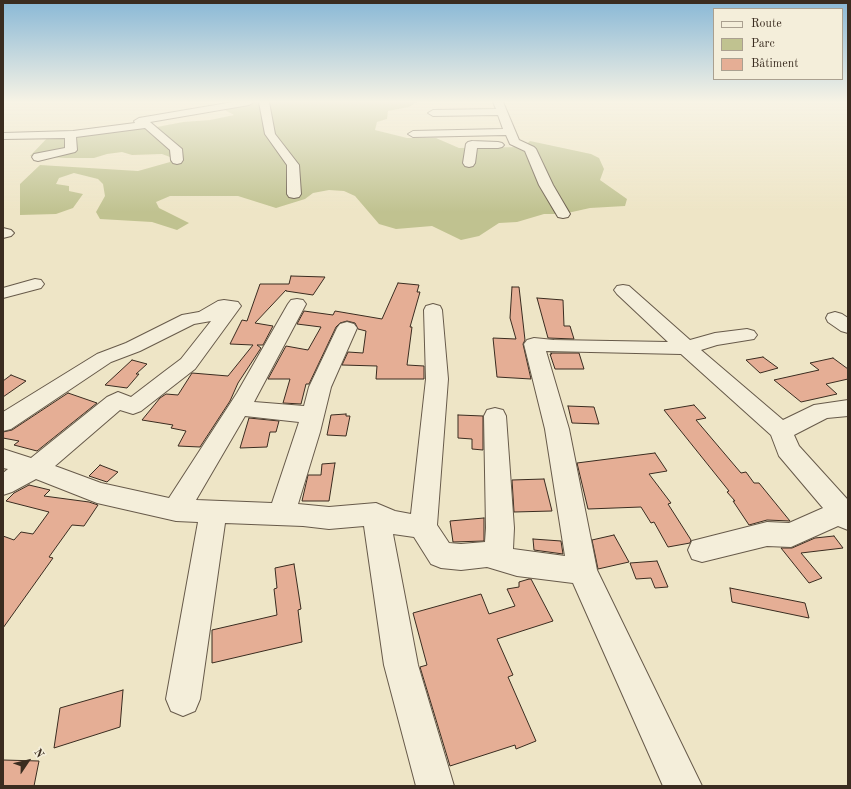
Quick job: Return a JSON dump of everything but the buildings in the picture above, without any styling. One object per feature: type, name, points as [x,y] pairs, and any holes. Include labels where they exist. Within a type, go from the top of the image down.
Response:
[{"type":"street","points":[[38,157],[71,150],[70,139]]},
{"type":"street","points":[[164,139],[176,148],[177,160]]},
{"type":"street","points":[[274,139],[293,165],[294,194]]},
{"type":"street","points":[[414,139],[411,139],[472,144],[517,144],[530,149],[546,185],[563,214]]},
{"type":"street","points":[[513,139],[517,144]]},
{"type":"street","points":[[468,163],[472,144]]},
{"type":"street","points":[[3,293],[35,284]]},
{"type":"street","points":[[623,290],[686,348],[781,430],[788,450],[845,515],[790,536],[767,534],[702,550]]},
{"type":"street","points":[[176,510],[239,408],[297,304]]},
{"type":"street","points":[[3,423],[101,359],[133,347],[189,319],[204,317],[224,305],[232,306],[188,364],[173,376],[133,406],[118,400],[35,469],[18,476],[3,485]]},
{"type":"street","points":[[432,310],[437,379],[423,527],[441,555],[461,558],[487,554],[498,556],[517,563],[582,571]]},
{"type":"street","points":[[281,514],[308,432],[320,387],[347,328]]},
{"type":"street","points":[[683,786],[582,571],[557,429],[534,344],[554,346],[686,348],[715,339],[747,335]]},
{"type":"street","points":[[239,408],[313,415]]},
{"type":"street","points":[[781,430],[822,411],[848,408]]},
{"type":"street","points":[[495,416],[500,528],[498,556]]},
{"type":"street","points":[[3,458],[59,477],[97,494],[176,510],[281,514],[329,518],[376,514],[390,522],[423,527]]},
{"type":"street","points":[[183,699],[213,512]]},
{"type":"street","points":[[376,514],[401,665],[435,786]]},
{"type":"green space","points":[[46,139],[438,139],[459,148],[523,147],[530,141],[591,154],[599,158],[604,169],[600,180],[627,199],[625,206],[590,208],[563,214],[544,214],[517,222],[499,223],[479,236],[461,240],[432,226],[396,229],[379,224],[355,196],[344,191],[329,190],[313,193],[305,199],[276,208],[238,196],[170,196],[156,202],[159,208],[189,223],[177,230],[152,222],[100,219],[96,212],[105,196],[103,184],[98,179],[74,173],[59,178],[56,184],[69,186],[69,191],[83,194],[73,208],[56,214],[20,215],[20,184],[40,165],[138,171],[170,162],[170,157],[162,154],[132,155],[122,152],[94,158],[30,156]]}]
